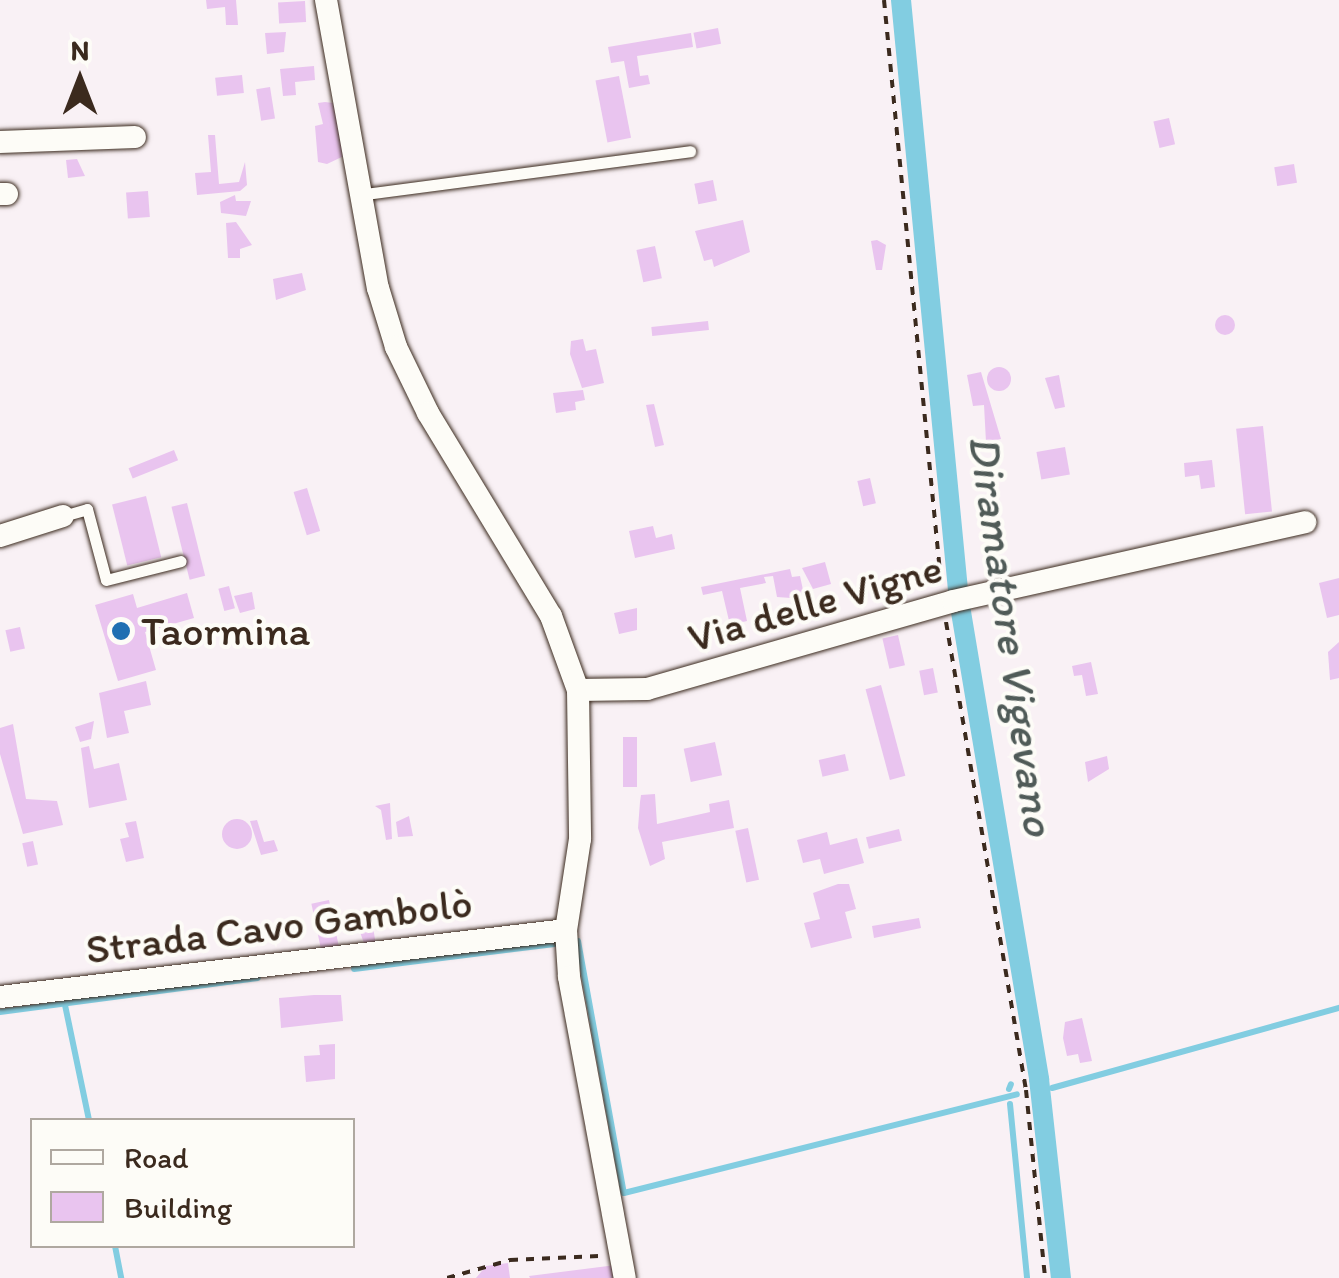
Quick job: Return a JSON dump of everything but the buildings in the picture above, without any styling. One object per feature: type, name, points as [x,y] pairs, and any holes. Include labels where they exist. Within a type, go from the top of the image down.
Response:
[{"type":"street","points":[[326,0],[365,194],[378,288],[396,346],[551,616],[578,690],[580,839],[566,930],[573,1012],[623,1267]]},
{"type":"street","points":[[0,142],[136,137]]},
{"type":"street","points":[[0,536],[63,516]]},
{"type":"street","name":"Via delle Vigne","points":[[578,690],[647,689],[957,601],[1305,522]]},
{"type":"street","name":"Strada Cavo Gambolò","points":[[0,997],[566,930]]},
{"type":"lane","points":[[365,194],[690,151]]},
{"type":"lane","points":[[63,516],[87,509],[106,580],[181,561]]},
{"type":"path","points":[[884,0],[957,601],[1026,1090],[1045,1278]]},
{"type":"path","points":[[447,1278],[510,1260],[623,1267]]},
{"type":"waterway","name":"Diramatore Vigevano","points":[[901,0],[959,600],[1039,1079],[1061,1278]]},
{"type":"waterway","points":[[578,941],[624,1193],[1017,1094]]},
{"type":"waterway","points":[[354,969],[554,944]]},
{"type":"waterway","points":[[0,1012],[258,978]]},
{"type":"waterway","points":[[65,1005],[89,1118]]},
{"type":"waterway","points":[[1052,1088],[1339,1008]]},
{"type":"waterway","name":"Diramatore Vigevano","points":[[1032,1080],[1039,1079]]},
{"type":"waterway","points":[[1009,1089],[1011,1084]]},
{"type":"waterway","points":[[1010,1104],[1027,1278]]},
{"type":"waterway","points":[[115,1248],[121,1278]]},
{"type":"place","name":"Taormina","points":[[121,631]]}]
